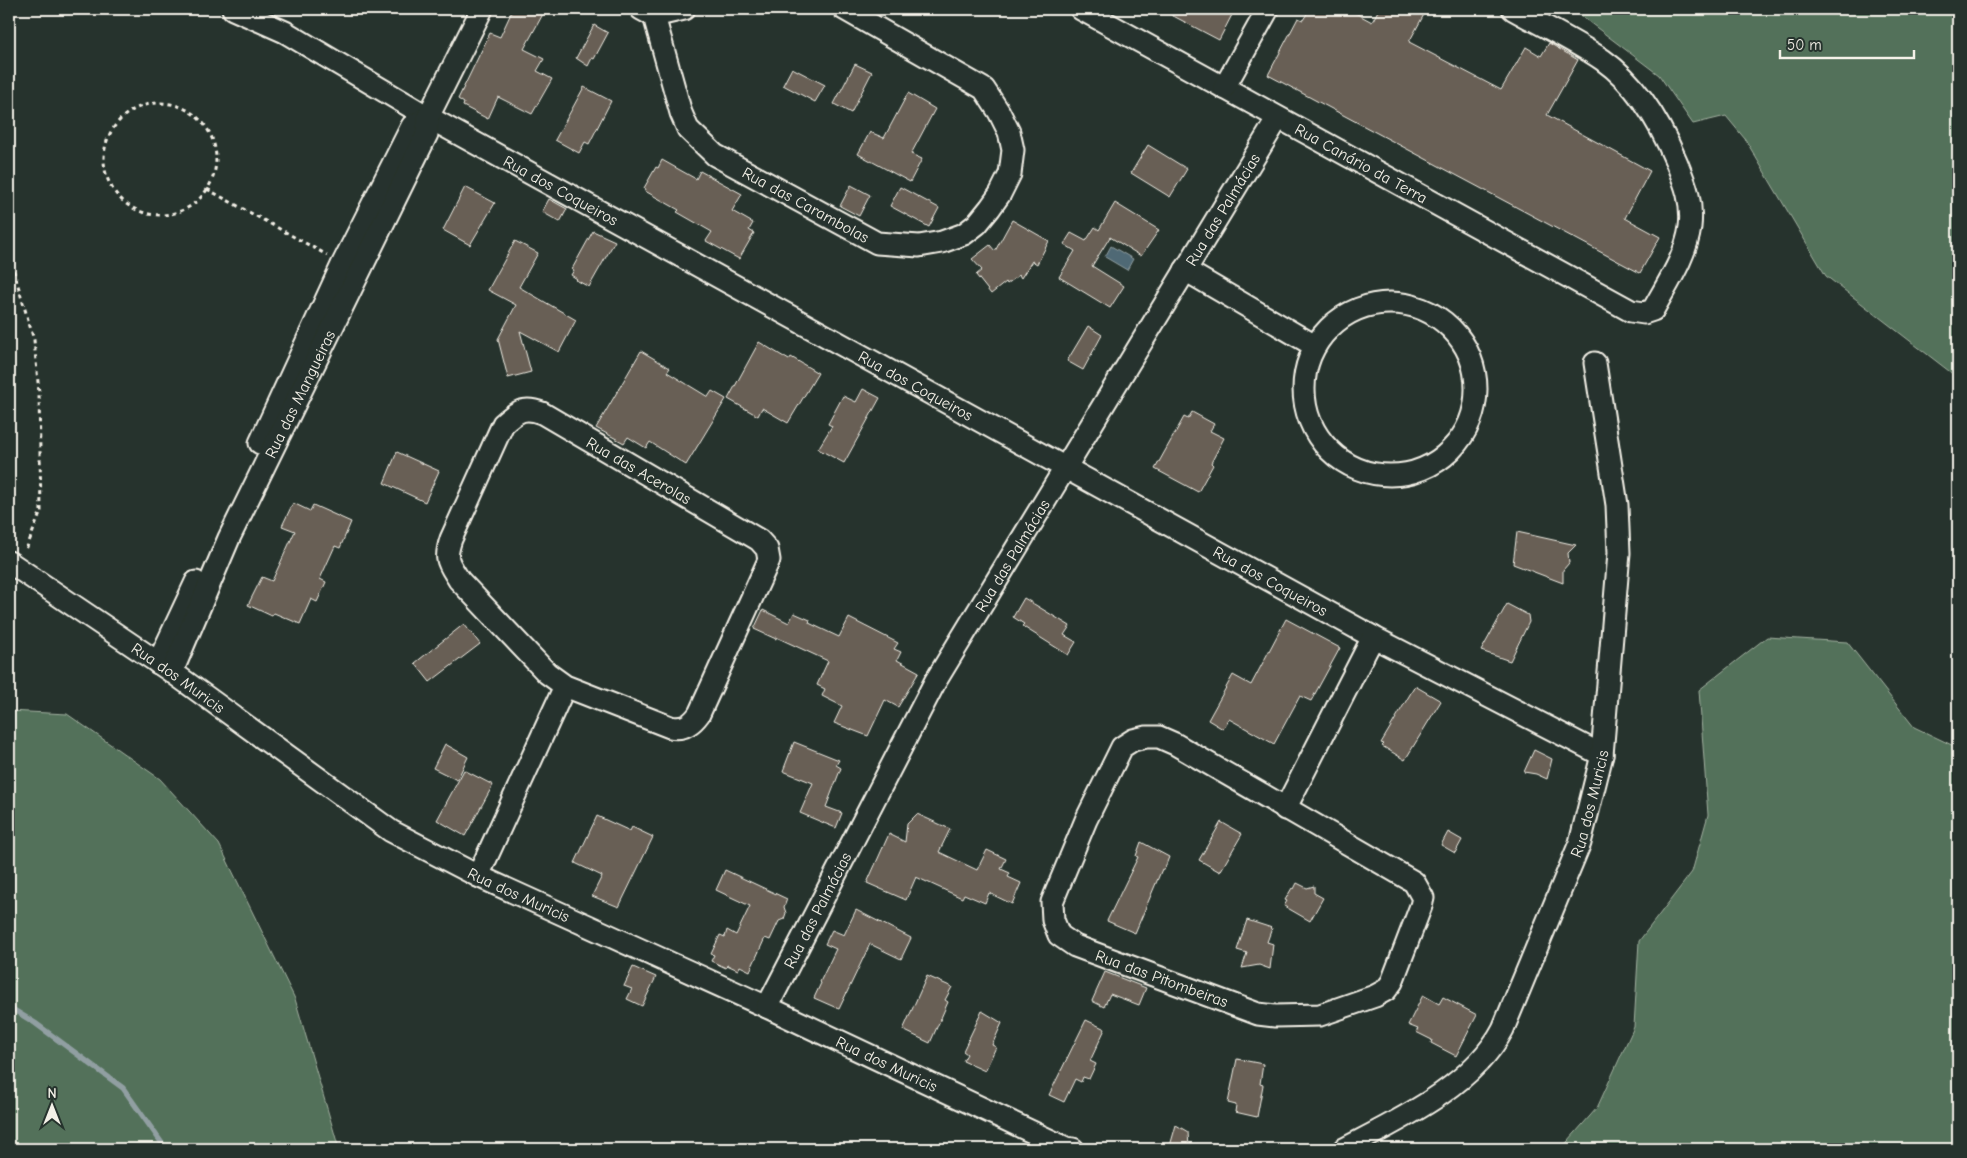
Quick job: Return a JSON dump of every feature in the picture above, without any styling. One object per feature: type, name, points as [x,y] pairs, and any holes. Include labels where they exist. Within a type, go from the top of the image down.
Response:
[{"type":"street","name":"Rua dos Coqueiros","points":[[233,9],[285,32],[428,117],[1373,637],[1602,755]]},
{"type":"street","name":"Rua das Mangueiras","points":[[165,668],[229,538],[351,267],[427,134],[428,117],[482,9]]},
{"type":"street","name":"Rua das Carambolas","points":[[684,9],[647,12],[688,129],[715,155],[877,242],[919,246],[942,242],[964,234],[977,224],[995,201],[1010,174],[1012,150],[1009,132],[999,112],[984,89],[844,9]]},
{"type":"street","name":"Rua Canário da Terra","points":[[1081,9],[1631,311],[1644,313],[1653,310],[1680,259],[1689,229],[1691,210],[1687,187],[1664,133],[1629,84],[1603,60],[1513,9]]},
{"type":"street","points":[[1224,88],[1268,9]]},
{"type":"street","name":"Rua das Palmácias","points":[[768,1007],[934,682],[1278,118]]},
{"type":"street","points":[[1185,270],[1315,346]]},
{"type":"street","points":[[1384,303],[1408,304],[1436,316],[1459,337],[1473,364],[1476,395],[1474,410],[1468,424],[1450,450],[1438,460],[1418,470],[1395,474],[1379,474],[1364,471],[1350,465],[1326,446],[1316,434],[1309,420],[1303,390],[1306,367],[1315,346],[1335,322],[1348,313],[1362,307],[1384,303]]},
{"type":"street","name":"Rua dos Muricis","points":[[1344,1149],[1412,1113],[1463,1077],[1480,1062],[1494,1045],[1580,843],[1602,755],[1619,553],[1617,505],[1595,363]]},
{"type":"street","name":"Rua das Acerolas","points":[[530,409],[542,413],[758,540],[769,554],[769,560],[699,714],[686,727],[670,728],[565,686],[547,673],[459,580],[450,566],[446,554],[503,424],[512,415],[530,409]]},
{"type":"street","name":"Rua dos Muricis","points":[[14,566],[165,668],[391,831],[478,876],[768,1007],[1066,1148],[1073,1149]]},
{"type":"street","points":[[1285,809],[1373,637]]},
{"type":"street","points":[[478,876],[565,686]]},
{"type":"street","name":"Rua das Pitombeiras","points":[[1159,737],[1175,744],[1285,809],[1414,882],[1422,898],[1421,906],[1392,982],[1386,990],[1375,996],[1320,1015],[1299,1017],[1258,1014],[1075,946],[1059,935],[1053,920],[1052,902],[1086,820],[1122,747],[1133,740],[1159,737]]},
{"type":"path","points":[[169,104],[190,112],[201,121],[209,133],[214,146],[215,168],[207,189],[198,200],[186,208],[172,213],[151,214],[130,206],[119,197],[110,185],[105,172],[104,157],[106,143],[112,130],[122,118],[134,110],[147,105],[169,104]]},
{"type":"path","points":[[207,189],[351,267]]},
{"type":"path","points":[[9,255],[34,340],[41,435],[41,510],[14,566]]},
{"type":"green space","points":[[1572,9],[1958,9],[1958,378],[1826,276],[1745,139],[1726,116],[1693,124],[1659,75]]},
{"type":"green space","points":[[1767,637],[1847,642],[1914,727],[1958,748],[1958,1149],[1561,1149],[1597,1108],[1634,1027],[1639,941],[1692,872],[1708,815],[1699,690]]},
{"type":"green space","points":[[9,711],[67,714],[160,779],[219,844],[295,999],[339,1149],[9,1149]]},
{"type":"water","points":[[1111,246],[1133,259],[1127,270],[1105,257]]},
{"type":"building","points":[[513,9],[532,9],[543,14],[524,49],[544,59],[537,71],[552,79],[532,114],[498,97],[488,119],[463,106],[464,103],[458,99],[490,33],[500,37]]},
{"type":"building","points":[[1160,9],[1235,9],[1219,40]]},
{"type":"building","points":[[1310,9],[1348,9],[1372,22],[1379,9],[1427,9],[1409,42],[1501,90],[1526,47],[1541,56],[1549,43],[1578,60],[1547,115],[1650,171],[1625,218],[1660,237],[1640,273],[1268,75],[1298,18],[1303,20]]},
{"type":"building","points":[[594,25],[608,33],[594,59],[592,58],[588,66],[576,58]]},
{"type":"building","points":[[855,64],[872,72],[851,113],[834,104]]},
{"type":"building","points":[[792,68],[825,85],[815,102],[783,85]]},
{"type":"building","points":[[584,87],[611,101],[589,144],[585,142],[579,153],[555,140]]},
{"type":"building","points":[[908,93],[935,109],[911,154],[922,159],[910,182],[858,154],[870,132],[884,138]]},
{"type":"building","points":[[1148,145],[1187,169],[1170,197],[1131,173]]},
{"type":"building","points":[[662,160],[696,179],[700,171],[742,194],[732,211],[753,223],[749,230],[754,233],[739,259],[706,241],[712,232],[677,212],[679,210],[645,191],[646,189],[644,188]]},
{"type":"building","points":[[851,185],[870,195],[859,216],[840,206]]},
{"type":"building","points":[[465,187],[495,203],[470,245],[443,230]]},
{"type":"building","points":[[900,187],[939,208],[929,227],[890,206]]},
{"type":"building","points":[[549,199],[567,209],[560,222],[542,212]]},
{"type":"building","points":[[1115,203],[1159,230],[1141,256],[1110,237],[1092,266],[1124,286],[1110,308],[1059,277],[1075,251],[1064,244],[1071,233],[1086,241],[1095,227],[1099,230]]},
{"type":"building","points":[[1012,220],[1049,241],[1037,264],[1032,261],[1021,278],[1019,275],[1007,284],[1006,282],[991,294],[976,275],[982,270],[972,259],[990,245],[995,251]]},
{"type":"building","points":[[593,231],[615,241],[589,287],[571,275],[574,270],[572,269]]},
{"type":"building","points":[[515,241],[538,253],[519,287],[576,320],[559,352],[520,331],[531,372],[508,378],[498,339],[516,305],[488,290]]},
{"type":"building","points":[[1088,326],[1102,335],[1083,370],[1067,361]]},
{"type":"building","points":[[759,342],[789,360],[791,357],[818,373],[788,423],[762,408],[758,416],[728,399]]},
{"type":"building","points":[[641,351],[670,368],[667,372],[708,397],[712,391],[726,399],[686,465],[650,442],[646,448],[628,437],[624,443],[596,428]]},
{"type":"building","points":[[863,389],[880,398],[844,463],[818,449],[832,426],[828,424],[843,396],[856,402]]},
{"type":"building","points":[[1192,412],[1214,424],[1210,431],[1224,438],[1211,463],[1213,465],[1198,492],[1155,469],[1184,417],[1188,419]]},
{"type":"building","points":[[397,452],[439,471],[425,502],[384,483]]},
{"type":"building","points":[[293,503],[310,511],[313,505],[351,522],[340,548],[335,546],[320,579],[326,582],[317,602],[311,599],[300,624],[274,613],[272,616],[248,605],[262,577],[272,581],[295,531],[282,526]]},
{"type":"building","points":[[1517,532],[1576,545],[1568,553],[1569,563],[1563,570],[1563,583],[1513,564]]},
{"type":"building","points":[[1024,598],[1070,626],[1064,635],[1076,642],[1068,655],[1022,626],[1024,624],[1013,617]]},
{"type":"building","points":[[1507,604],[1528,615],[1529,622],[1510,661],[1481,651]]},
{"type":"building","points":[[763,610],[789,623],[794,613],[810,620],[809,623],[839,637],[849,618],[898,643],[894,649],[901,652],[897,660],[919,672],[898,707],[885,700],[868,736],[834,723],[842,706],[822,696],[825,689],[817,685],[828,661],[754,629]]},
{"type":"building","points":[[1286,619],[1340,648],[1311,701],[1300,696],[1274,744],[1229,719],[1223,729],[1208,720],[1233,675],[1251,685]]},
{"type":"building","points":[[464,624],[480,644],[430,682],[415,663]]},
{"type":"building","points":[[1415,686],[1441,701],[1405,760],[1382,746],[1384,744],[1381,743]]},
{"type":"building","points":[[794,742],[839,760],[836,765],[841,768],[826,807],[842,813],[836,828],[800,813],[813,783],[783,771]]},
{"type":"building","points":[[445,744],[468,757],[457,780],[433,768]]},
{"type":"building","points":[[1534,750],[1552,759],[1547,779],[1536,774],[1524,772]]},
{"type":"building","points":[[464,770],[493,785],[465,836],[437,820]]},
{"type":"building","points":[[917,814],[950,829],[939,852],[977,870],[987,850],[1006,859],[1001,869],[1010,873],[1008,877],[1021,883],[1012,904],[989,893],[985,903],[964,894],[962,898],[916,877],[906,900],[867,883],[889,834],[905,842],[907,824]]},
{"type":"building","points":[[597,816],[630,831],[632,827],[653,837],[619,907],[592,896],[602,876],[575,863]]},
{"type":"building","points":[[1221,822],[1242,834],[1220,872],[1199,860]]},
{"type":"building","points":[[1448,832],[1462,840],[1455,853],[1441,845]]},
{"type":"building","points":[[1141,842],[1169,857],[1135,933],[1107,921],[1138,857],[1136,856]]},
{"type":"building","points":[[725,870],[787,899],[784,907],[786,913],[784,919],[779,921],[770,940],[765,938],[750,971],[740,966],[738,970],[727,965],[726,968],[711,961],[714,955],[711,954],[720,935],[725,937],[727,930],[736,935],[750,906],[716,890]]},
{"type":"building","points":[[1297,883],[1307,888],[1314,886],[1314,893],[1323,898],[1310,921],[1284,906],[1287,901],[1285,900]]},
{"type":"building","points":[[856,910],[911,938],[901,959],[870,944],[839,1009],[814,998],[836,949],[825,944],[832,930],[844,935]]},
{"type":"building","points":[[1247,920],[1272,928],[1267,942],[1273,944],[1270,969],[1259,965],[1242,968],[1247,953],[1237,950]]},
{"type":"building","points":[[633,967],[656,977],[642,1006],[627,999],[632,989],[624,986]]},
{"type":"building","points":[[1105,972],[1146,988],[1139,1005],[1110,994],[1104,1007],[1092,1001]]},
{"type":"building","points":[[927,976],[952,987],[945,1000],[948,1002],[930,1043],[903,1030]]},
{"type":"building","points":[[1423,995],[1439,1004],[1443,997],[1477,1015],[1456,1056],[1431,1043],[1432,1040],[1416,1032],[1418,1029],[1408,1025]]},
{"type":"building","points":[[982,1011],[1002,1023],[992,1045],[996,1047],[985,1071],[963,1061],[967,1054],[963,1051]]},
{"type":"building","points":[[1086,1020],[1105,1029],[1090,1061],[1096,1064],[1089,1079],[1083,1077],[1081,1082],[1075,1079],[1064,1102],[1049,1095]]},
{"type":"building","points":[[1237,1059],[1263,1064],[1260,1084],[1263,1085],[1257,1117],[1235,1112],[1236,1105],[1228,1103]]},
{"type":"building","points":[[1176,1125],[1188,1132],[1189,1148],[1170,1146]]},
{"type":"waterway","points":[[9,1007],[35,1023],[123,1088],[166,1149]]},
{"type":"waterway","points":[[1953,1149],[1958,1147]]}]
